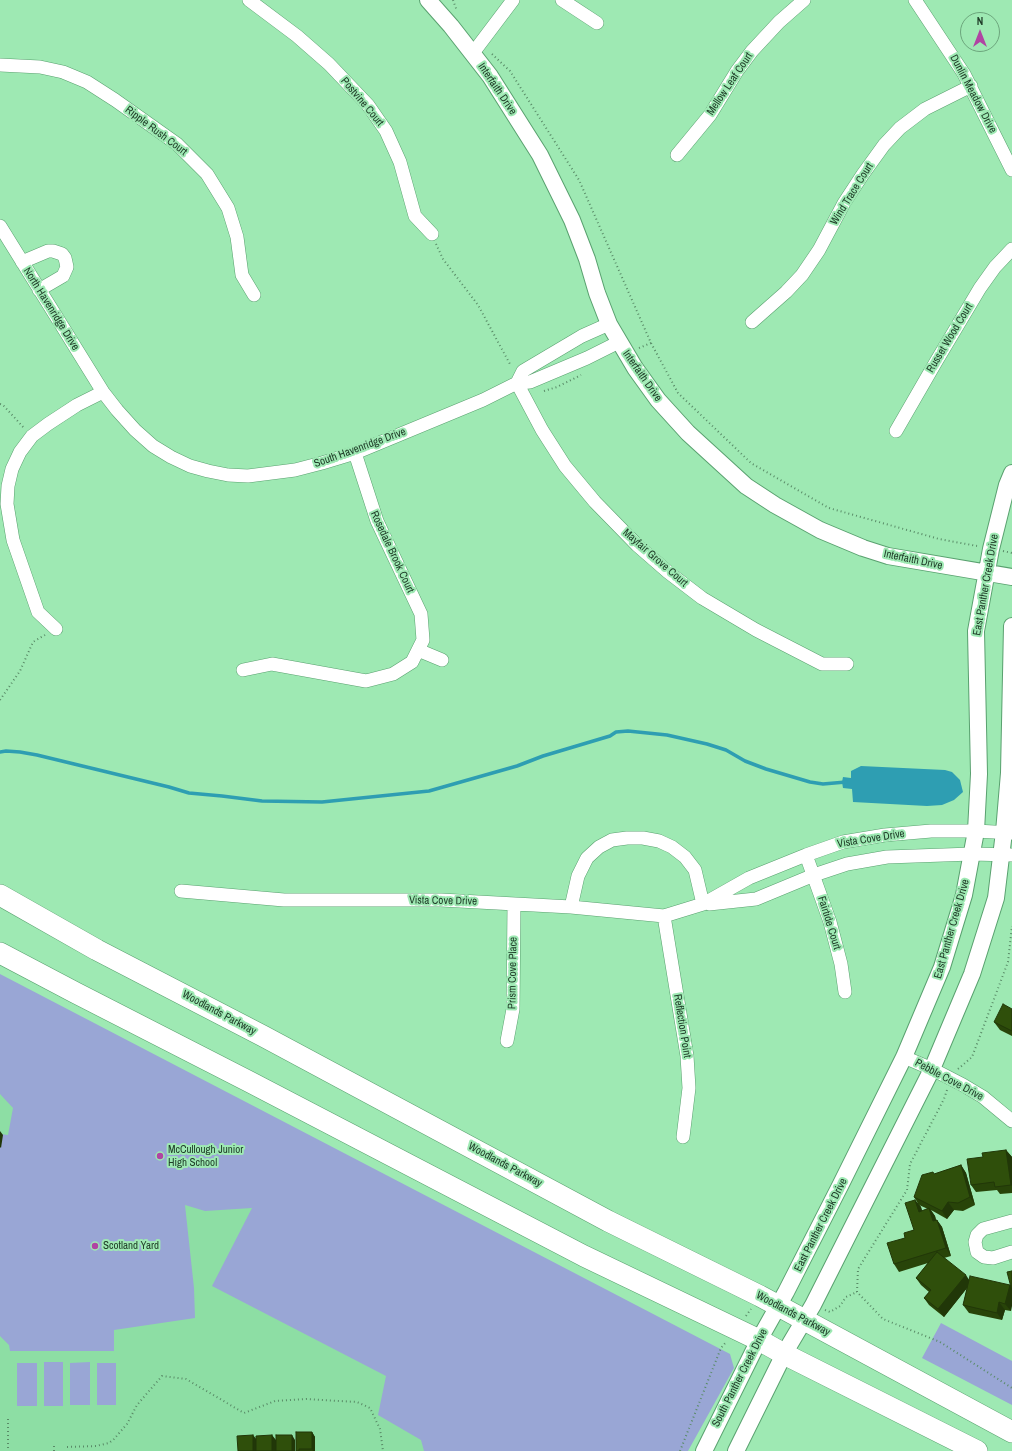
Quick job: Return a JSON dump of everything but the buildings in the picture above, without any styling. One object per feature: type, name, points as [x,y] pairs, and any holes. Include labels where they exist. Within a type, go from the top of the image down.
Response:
[{"type":"main road","name":"Woodlands Parkway","points":[[0,895],[97,950],[264,1036],[608,1220],[805,1320],[1012,1432]]},
{"type":"main road","points":[[0,953],[584,1256],[759,1340],[977,1451]]},
{"type":"street","name":"Postvine Court","points":[[250,0],[308,46],[345,80],[368,105],[386,130],[400,162],[416,216],[432,234]]},
{"type":"street","name":"Interfaith Drive","points":[[428,0],[476,48],[490,76],[540,155],[553,180],[587,259],[597,293],[609,324],[622,348],[658,400],[688,433],[746,486],[775,505],[820,530],[863,548],[906,560],[1012,577]]},
{"type":"street","points":[[476,48],[513,0]]},
{"type":"street","points":[[562,0],[597,23]]},
{"type":"street","name":"Mellow Leaf Court","points":[[677,155],[710,115],[737,71],[752,51],[779,22],[804,0]]},
{"type":"street","name":"Dunlin Meadow Drive","points":[[915,0],[954,56],[1012,170]]},
{"type":"street","name":"Ripple Rush Court","points":[[0,65],[40,67],[63,72],[87,82],[177,144],[207,174],[228,208],[237,237],[242,275],[254,295]]},
{"type":"street","name":"Wind Trace Court","points":[[752,322],[786,292],[802,275],[819,250],[848,197],[884,145],[900,128],[925,109],[970,86]]},
{"type":"street","name":"North Havenridge Drive","points":[[0,226],[103,392]]},
{"type":"street","name":"Russet Wood Court","points":[[896,432],[980,288],[994,267],[1012,249]]},
{"type":"street","points":[[22,262],[48,251],[62,254],[65,258],[67,267],[63,276],[39,290]]},
{"type":"street","points":[[517,384],[523,371],[582,336],[609,324]]},
{"type":"street","name":"South Havenridge Drive","points":[[103,392],[135,430],[153,446],[184,463],[208,472],[248,476],[296,470],[355,453],[483,400],[517,384],[530,382],[587,358],[622,348]]},
{"type":"street","name":"Mayfair Grove Court","points":[[517,384],[542,430],[565,466],[595,502],[637,545],[668,572],[702,598],[756,630],[796,651],[822,664],[847,664]]},
{"type":"street","points":[[56,629],[38,612],[13,540],[7,504],[8,486],[12,470],[20,452],[32,436],[77,405],[103,392]]},
{"type":"street","name":"Rosedale Brook Court","points":[[244,670],[272,664],[366,681],[392,674],[412,662],[423,640],[421,614],[376,520],[355,453]]},
{"type":"street","name":"East Panther Creek Drive","points":[[778,1306],[842,1184],[904,1057],[942,967],[964,895],[976,831],[979,774],[976,631],[991,549],[1007,485],[1012,473]]},
{"type":"street","points":[[736,1451],[784,1354],[805,1320],[932,1069],[972,974],[996,898],[1007,854],[1012,626]]},
{"type":"street","points":[[418,650],[442,660]]},
{"type":"street","name":"Vista Cove Drive","points":[[703,904],[749,878],[843,842],[885,835],[930,831],[1008,832]]},
{"type":"street","points":[[571,907],[578,876],[587,858],[599,846],[612,840],[627,838],[643,838],[659,841],[672,847],[685,857],[695,870],[703,904]]},
{"type":"street","name":"Vista Cove Drive","points":[[181,891],[284,900],[441,900],[571,907],[664,916],[703,904],[756,898],[814,875],[847,864],[887,857],[1007,854]]},
{"type":"street","name":"Fairtide Court","points":[[806,855],[830,922],[841,964],[845,992]]},
{"type":"street","name":"Prism Cove Place","points":[[507,1041],[513,1009],[514,904]]},
{"type":"street","name":"Reflection Point","points":[[664,916],[687,1056],[689,1088],[683,1137]]},
{"type":"street","name":"Pebble Cove Drive","points":[[904,1057],[932,1069],[983,1097],[1012,1121]]},
{"type":"street","points":[[1012,1221],[983,1229],[977,1234],[974,1242],[977,1252],[984,1256],[993,1258],[1012,1252]]},
{"type":"street","name":"South Panther Creek Drive","points":[[704,1451],[759,1340],[778,1306]]},
{"type":"path","points":[[453,0],[458,12]]},
{"type":"path","points":[[476,48],[510,71],[579,180],[651,343],[678,394],[751,463],[829,508],[939,539],[1012,553]]},
{"type":"path","points":[[432,234],[443,259],[478,305],[513,369],[517,384]]},
{"type":"path","points":[[622,348],[651,343]]},
{"type":"path","points":[[542,391],[557,387],[585,374]]},
{"type":"path","points":[[0,404],[3,405],[32,436]]},
{"type":"path","points":[[0,700],[20,671],[33,642],[56,629]]},
{"type":"path","points":[[1012,926],[1008,962],[972,1057],[960,1066],[950,1079],[944,1099],[910,1164],[907,1190],[858,1269],[857,1292],[883,1319],[940,1342],[1012,1388]]},
{"type":"path","points":[[67,1447],[96,1446],[109,1443],[127,1424],[137,1405],[162,1376],[186,1379],[244,1413],[275,1401],[306,1399],[357,1402],[370,1408],[380,1429],[383,1451]]},
{"type":"path","points":[[8,1419],[8,1451]]},
{"type":"path","points":[[54,1444],[54,1451]]},
{"type":"shaded area","points":[[861,766],[945,770],[952,772],[960,780],[963,792],[954,800],[942,805],[927,806],[853,802],[852,789],[843,788],[843,777],[851,778],[851,771]]},
{"type":"shaded area","name":"McCullough Junior High School","points":[[0,974],[730,1354],[734,1368],[688,1451],[424,1451],[421,1440],[378,1415],[386,1376],[212,1286],[252,1208],[205,1211],[185,1205],[194,1288],[195,1318],[114,1330],[114,1351],[10,1351],[9,1345],[0,1336],[0,1134],[8,1135],[13,1108],[0,1094]]},
{"type":"shaded area","name":"McCullough Junior High School","points":[[0,992],[673,1451],[0,1451]]},
{"type":"shaded area","points":[[941,1323],[1012,1361],[1012,1405],[922,1358]]},
{"type":"shaded area","points":[[44,1362],[63,1362],[63,1406],[44,1406]]},
{"type":"shaded area","points":[[90,1362],[90,1405],[70,1405],[70,1363]]},
{"type":"shaded area","points":[[17,1363],[37,1363],[37,1406],[17,1406]]},
{"type":"shaded area","points":[[97,1363],[116,1363],[116,1405],[97,1405]]},
{"type":"waterway","points":[[0,752],[20,752],[37,755],[189,793],[262,801],[322,802],[429,791],[517,766],[543,756],[610,736],[616,732],[628,731],[667,735],[707,744],[726,750],[745,761],[766,769],[810,782],[823,784],[846,782]]},
{"type":"place","name":"McCullough Junior High School","points":[[160,1156]]},
{"type":"place","name":"Scotland Yard","points":[[95,1246]]}]
